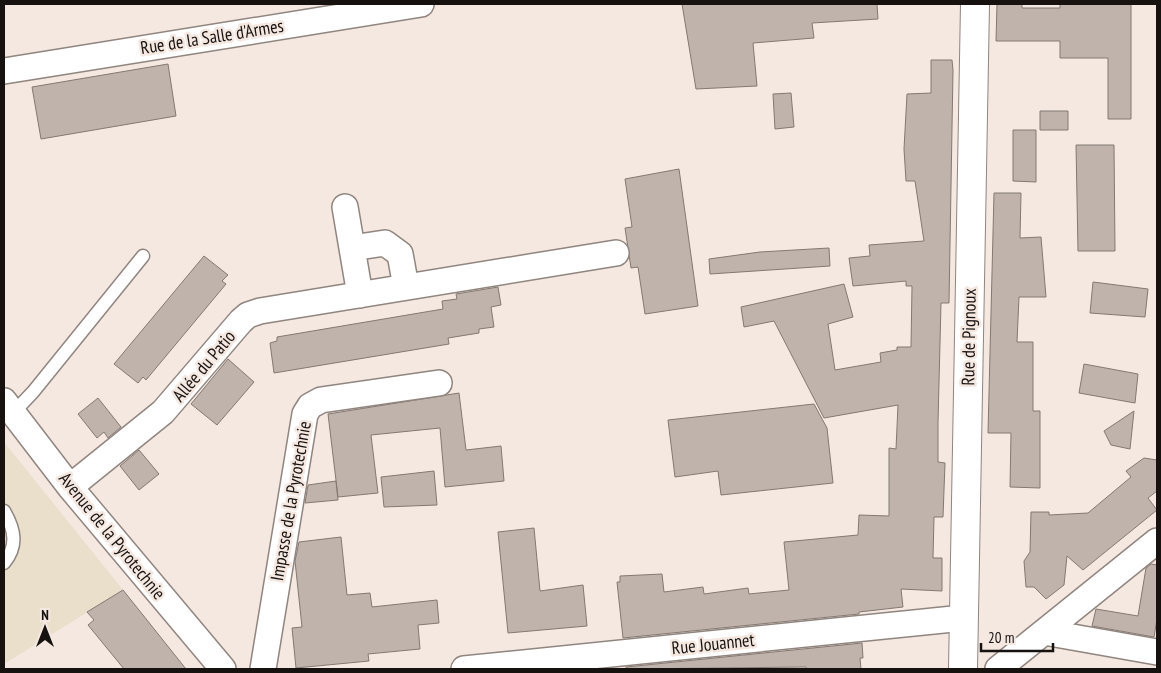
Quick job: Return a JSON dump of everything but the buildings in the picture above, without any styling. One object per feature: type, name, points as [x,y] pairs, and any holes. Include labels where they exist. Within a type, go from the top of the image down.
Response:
[{"type":"main road","name":"Rue de Pignoux","points":[[963,669],[975,4]]},
{"type":"street","name":"Rue de la Salle d'Armes","points":[[4,71],[299,13],[421,4]]},
{"type":"street","points":[[345,207],[360,294]]},
{"type":"street","points":[[352,248],[385,243],[400,254],[406,287]]},
{"type":"street","name":"Allée du Patio","points":[[70,487],[163,412],[240,321],[248,315],[260,311],[360,294],[616,253]]},
{"type":"street","name":"Impasse de la Pyrotechnie","points":[[263,669],[305,414],[310,406],[321,400],[439,383]]},
{"type":"street","name":"Avenue de la Pyrotechnie","points":[[9,407],[70,487],[223,669]]},
{"type":"street","points":[[998,669],[1157,541]]},
{"type":"street","name":"Rue Jouannet","points":[[464,669],[963,618]]},
{"type":"street","points":[[1044,632],[1157,652]]},
{"type":"lane","points":[[9,407],[34,392],[143,256]]},
{"type":"lane","points":[[4,511],[14,534],[12,553],[4,563]]},
{"type":"shaded area","points":[[4,442],[123,590],[4,664]]}]
